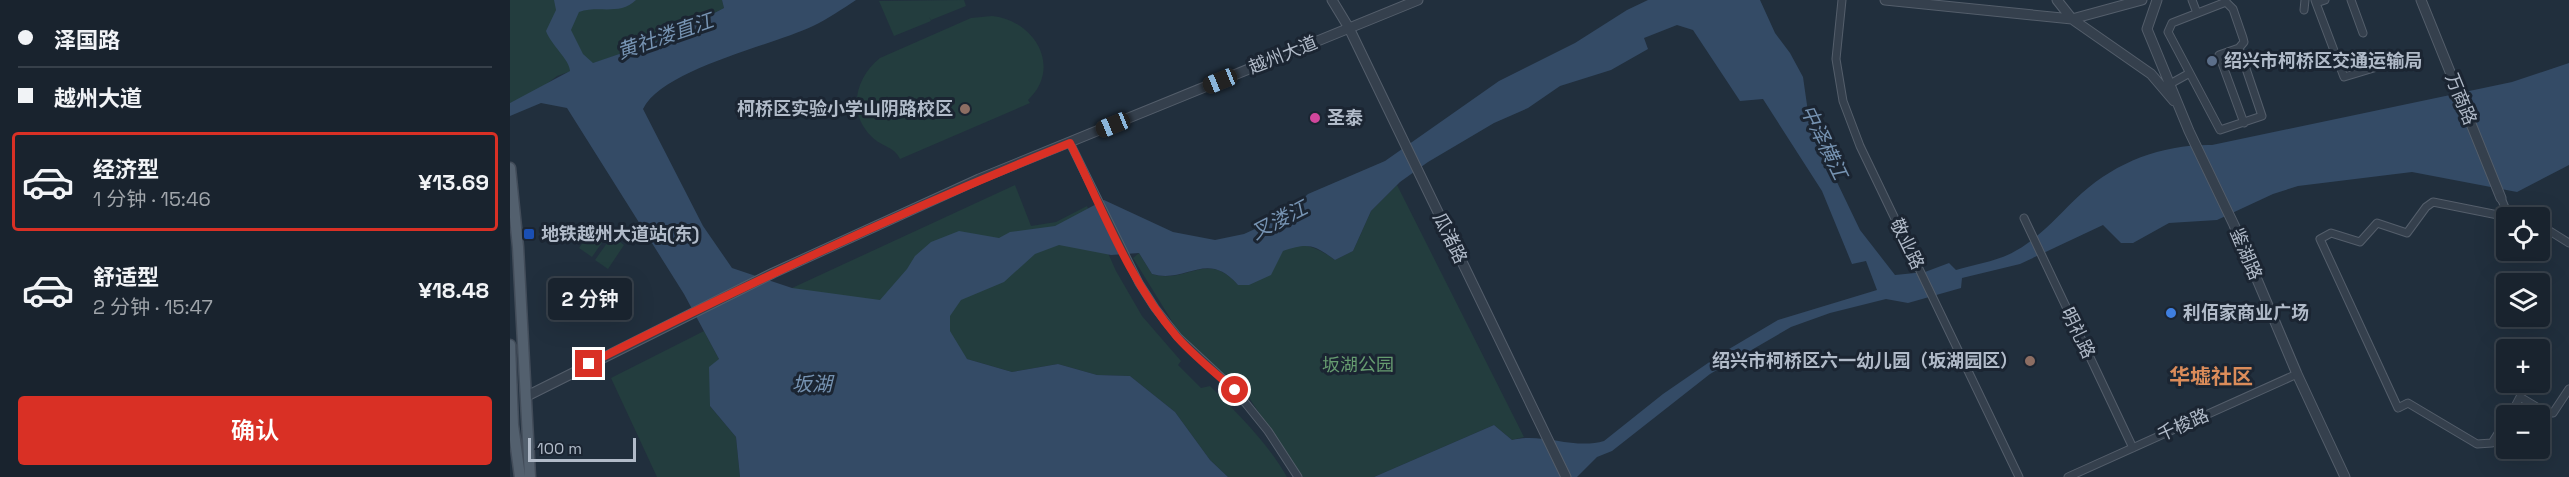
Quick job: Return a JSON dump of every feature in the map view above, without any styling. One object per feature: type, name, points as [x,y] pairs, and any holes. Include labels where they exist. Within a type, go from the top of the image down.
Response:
[{"type":"main road","points":[[510,168],[518,247],[530,477]]},
{"type":"main road","points":[[510,345],[513,424],[520,477]]},
{"type":"street","name":"瓜渚路","points":[[1332,0],[1348,28],[1566,477]]},
{"type":"street","name":"越州大道","points":[[527,396],[773,273],[979,179],[1418,0]]},
{"type":"street","name":"敬业路","points":[[1842,0],[1836,59],[1843,101],[1860,146],[2019,477]]},
{"type":"street","points":[[1885,0],[2072,19],[2142,0]]},
{"type":"street","points":[[2057,0],[2072,19],[2151,74],[2179,107]]},
{"type":"street","name":"鉴湖路","points":[[2157,0],[2147,29],[2189,131],[2234,225],[2297,374],[2345,477]]},
{"type":"street","points":[[2192,0],[2197,13]]},
{"type":"street","points":[[2304,10],[2305,0]]},
{"type":"street","points":[[2325,0],[2315,2],[2344,77],[2377,67]]},
{"type":"street","points":[[2351,0],[2363,33]]},
{"type":"street","name":"万商路","points":[[2421,0],[2500,198]]},
{"type":"street","points":[[2239,48],[2262,116],[2244,123],[2220,130],[2170,40],[2168,27],[2226,2],[2230,4],[2244,42],[2239,48],[2219,55],[2244,123]]},
{"type":"street","points":[[2170,84],[2188,74]]},
{"type":"street","points":[[1070,143],[1143,289],[1178,337],[1235,390],[1268,431],[1298,477]]},
{"type":"street","points":[[2500,198],[2505,207]]},
{"type":"street","points":[[2496,214],[2433,202],[2426,207],[2407,233],[2378,223],[2360,242],[2331,233],[2320,239],[2398,408],[2408,403],[2477,444],[2492,443],[2496,437]]},
{"type":"street","name":"明礼路","points":[[2024,218],[2133,448]]},
{"type":"street","points":[[2550,231],[2569,243]]},
{"type":"street","name":"千梭路","points":[[2068,477],[2297,374]]},
{"type":"street","points":[[2550,413],[2553,413],[2569,389]]},
{"type":"street","points":[[2516,405],[2520,398],[2533,405]]},
{"type":"green space","points":[[510,0],[722,0],[724,8],[666,38],[557,76],[540,89],[510,103]]},
{"type":"green space","points":[[964,0],[966,6],[931,20],[929,17],[931,21],[894,36],[879,1]]},
{"type":"green space","points":[[992,16],[1007,19],[1020,26],[1039,47],[1043,60],[1043,74],[1038,87],[1028,100],[1030,103],[900,159],[894,151],[872,137],[864,128],[857,107],[860,85],[871,66],[880,58],[971,18]]},
{"type":"green space","points":[[1015,185],[1031,226],[1056,222],[1087,206],[1116,271],[1142,316],[1181,361],[1178,365],[1201,388],[1210,386],[1231,407],[1261,440],[1287,477],[1228,477],[1210,460],[1175,412],[1130,376],[1097,375],[1058,364],[1012,372],[967,359],[792,288]]},
{"type":"green space","name":"坂湖公园","points":[[1397,185],[1524,437],[1512,440],[1494,425],[1374,477],[1301,477],[1250,399],[1178,331],[1133,258],[1139,253],[1152,274],[1164,276],[1196,270],[1216,270],[1227,275],[1238,285],[1272,256],[1294,246],[1306,246],[1320,250],[1335,260],[1353,251],[1371,211]]},
{"type":"green space","points":[[595,225],[608,234],[592,257],[579,248]]},
{"type":"green space","points":[[612,236],[624,245],[608,269],[595,260]]},
{"type":"green space","points":[[704,331],[719,359],[710,406],[736,437],[740,477],[657,477],[611,378]]},
{"type":"water","points":[[554,0],[636,0],[623,8],[579,12],[571,30],[583,54],[593,63],[666,38],[724,8],[722,0],[856,0],[813,26],[695,70],[654,95],[643,109],[703,226],[732,268],[792,288],[880,300],[907,269],[915,256],[931,242],[959,231],[999,238],[1010,232],[1055,226],[1104,200],[1173,232],[1215,240],[1244,234],[1286,215],[1308,194],[1385,161],[1499,81],[1575,43],[1627,10],[1648,0],[1760,0],[1775,33],[1790,53],[1803,77],[1810,126],[1860,230],[1895,275],[1925,272],[1949,263],[1956,270],[2010,254],[2035,238],[2096,182],[2126,163],[2159,151],[2194,145],[2212,145],[2512,82],[2569,63],[2569,165],[2517,192],[2412,172],[2298,186],[2273,194],[2217,220],[2169,223],[2133,243],[2121,243],[2103,225],[2020,264],[1962,278],[1961,288],[1908,303],[1886,299],[1830,313],[1791,327],[1710,374],[1612,451],[1597,457],[1577,477],[1374,477],[1494,425],[1512,440],[1535,438],[1581,444],[1604,441],[1663,394],[1724,352],[1778,320],[1877,290],[1866,261],[1852,264],[1822,191],[1763,99],[1740,101],[1693,30],[1677,25],[1644,38],[1648,49],[1611,70],[1560,86],[1528,108],[1494,123],[1428,162],[1400,182],[1371,211],[1353,251],[1335,260],[1310,246],[1292,248],[1283,251],[1271,275],[1249,285],[1238,285],[1227,275],[1216,270],[1206,268],[1164,276],[1152,274],[1139,253],[1111,255],[1059,245],[1035,254],[1004,282],[961,300],[950,316],[950,331],[967,359],[1012,372],[1058,364],[1097,375],[1130,376],[1175,412],[1210,460],[1228,477],[740,477],[736,437],[710,406],[709,367],[719,359],[684,294],[567,108],[541,103],[510,116],[510,103],[570,71],[567,62],[546,31],[556,10]]},
{"type":"place","name":"绍兴市柯桥区交通运输局","points":[[2212,61]]},
{"type":"place","name":"柯桥区实验小学山阴路校区","points":[[965,109]]},
{"type":"place","name":"圣泰","points":[[1315,118]]},
{"type":"place","name":"地铁越州大道站(东)","points":[[529,234]]},
{"type":"place","name":"利佰家商业广场","points":[[2171,313]]},
{"type":"place","name":"绍兴市柯桥区六一幼儿园（坂湖园区）","points":[[2030,361]]},
{"type":"district","name":"华墟社区","points":[[2211,377]]},
{"type":"route","points":[[589,364],[773,273],[979,179],[1070,143],[1139,283],[1155,308],[1178,337],[1235,390]]},
{"type":"water label","name":"黄社溇直江","points":[[665,36]]},
{"type":"water label","name":"中泽横江","points":[[1824,142]]},
{"type":"water label","name":"叉溇江","points":[[1279,220]]},
{"type":"water label","name":"坂湖","points":[[812,384]]}]
